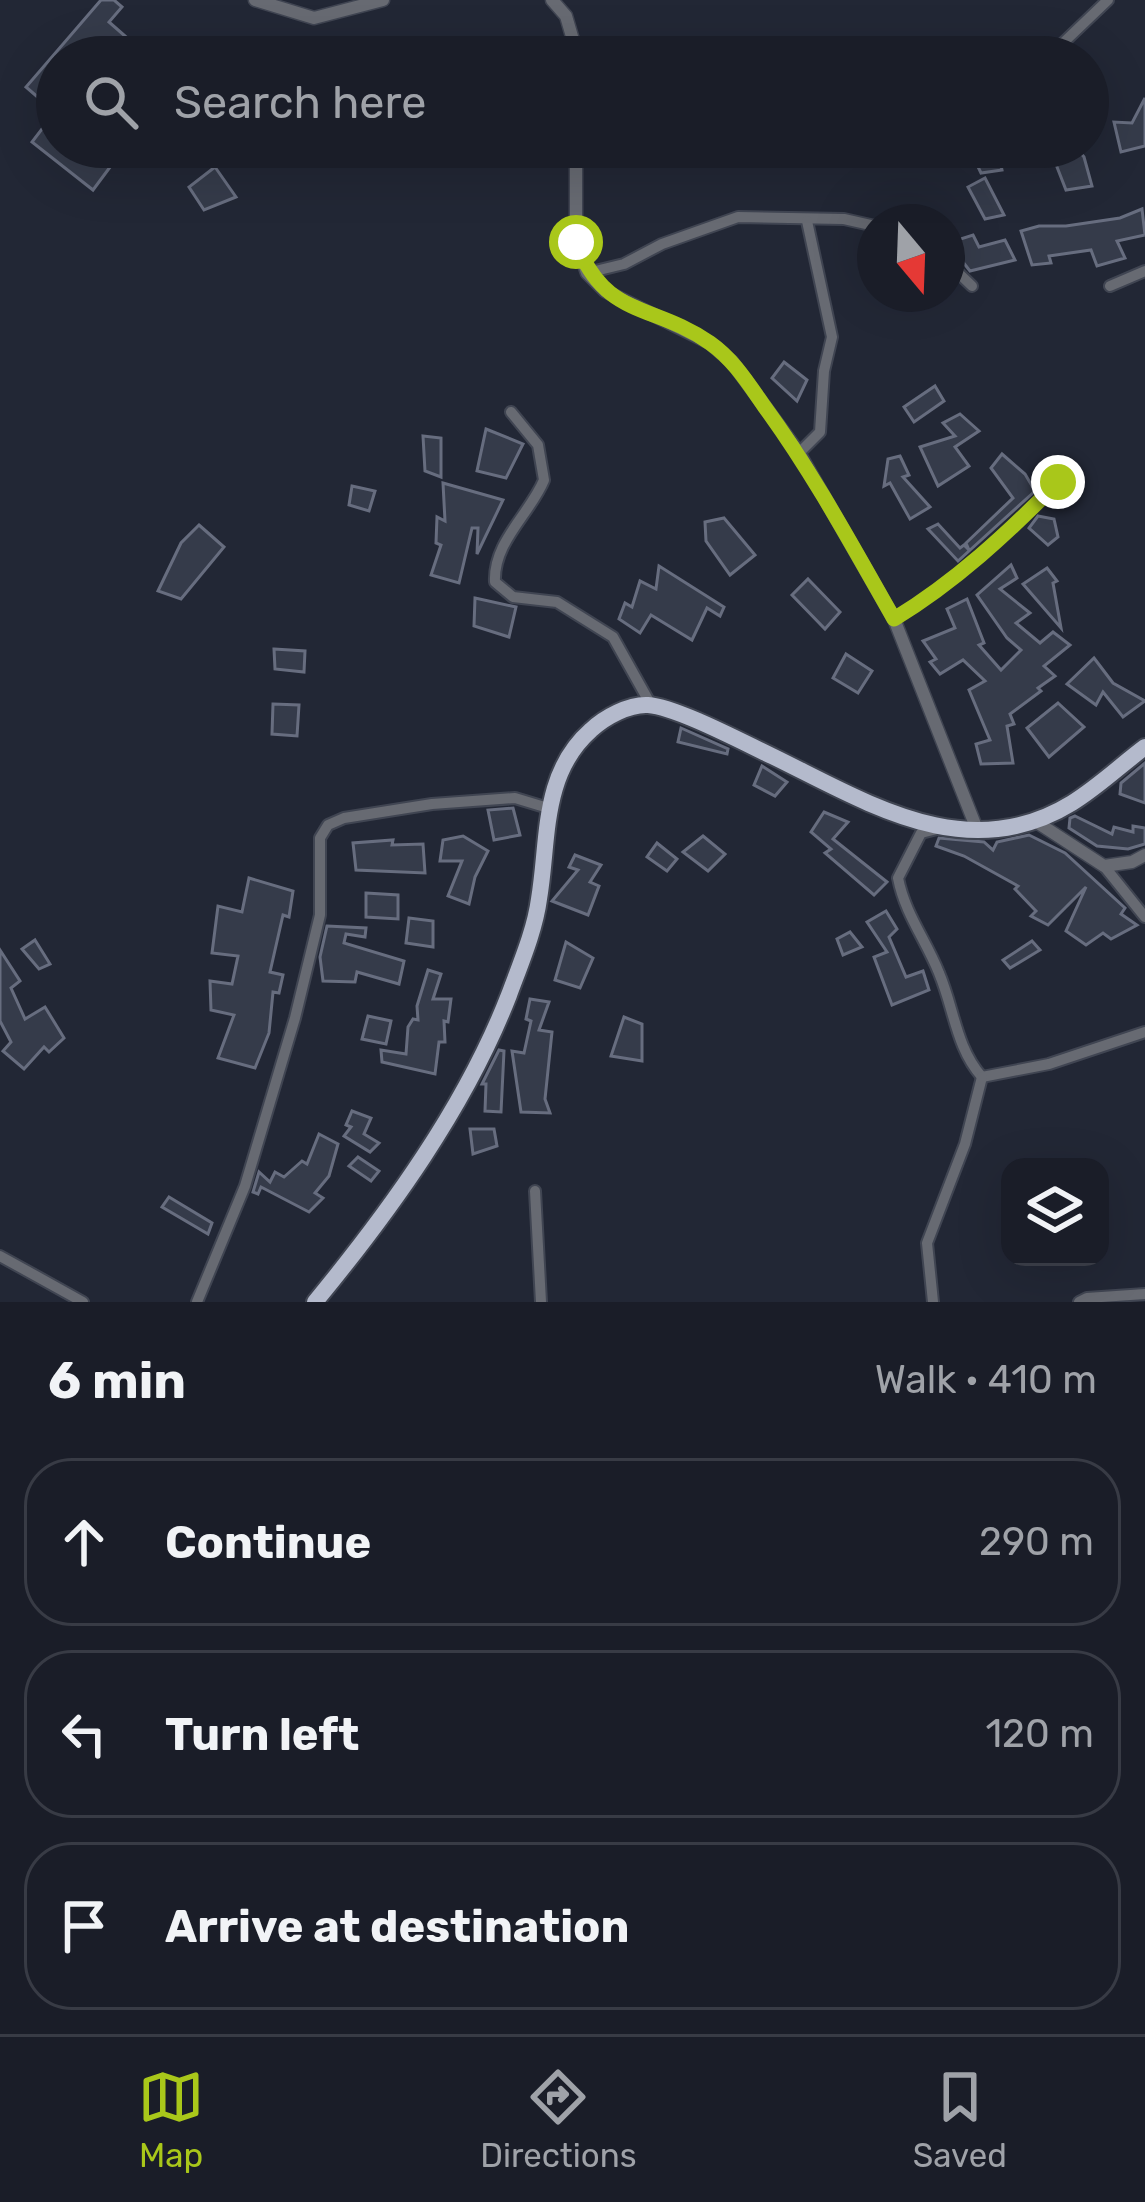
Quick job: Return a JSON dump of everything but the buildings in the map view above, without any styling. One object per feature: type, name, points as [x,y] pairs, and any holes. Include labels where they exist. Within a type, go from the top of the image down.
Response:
[{"type":"highway","points":[[315,1302],[401,1188],[459,1094],[508,997],[539,903],[548,808],[558,773],[589,731],[632,707],[651,705],[744,742],[881,809],[940,828],[979,833],[1035,821],[1072,803],[1145,748]]},
{"type":"street","points":[[255,0],[314,17],[383,0]]},
{"type":"street","points":[[552,0],[566,16],[572,36]]},
{"type":"street","points":[[1070,36],[1108,0]]},
{"type":"street","points":[[576,168],[576,242],[587,273],[605,291],[710,343],[732,362],[799,453],[894,619],[979,833]]},
{"type":"street","points":[[587,273],[738,217],[857,222]]},
{"type":"street","points":[[799,453],[820,432],[824,370],[832,337],[807,221]]},
{"type":"street","points":[[1110,286],[1145,272]]},
{"type":"street","points":[[965,279],[972,286]]},
{"type":"street","points":[[511,412],[538,445],[544,480],[502,549],[495,581],[513,597],[557,602],[613,637],[651,705]]},
{"type":"street","points":[[894,619],[926,600],[974,560],[1058,482]]},
{"type":"street","points":[[197,1302],[244,1186],[295,1018],[320,915],[320,838],[328,825],[344,818],[432,804],[515,798],[548,808]]},
{"type":"street","points":[[1035,821],[1104,866],[1145,917]]},
{"type":"street","points":[[940,828],[921,833],[898,878],[911,920],[943,981],[964,1053],[982,1077]]},
{"type":"street","points":[[1104,866],[1145,855]]},
{"type":"street","points":[[982,1077],[1049,1064],[1145,1032]]},
{"type":"street","points":[[933,1302],[927,1243],[964,1144],[982,1077]]},
{"type":"street","points":[[535,1191],[541,1302]]},
{"type":"street","points":[[0,1256],[83,1302]]},
{"type":"street","points":[[1078,1302],[1145,1294]]},
{"type":"route","points":[[576,242],[587,273],[605,291],[698,336],[732,362],[807,466],[894,619],[926,600],[974,560],[1058,482]]}]
